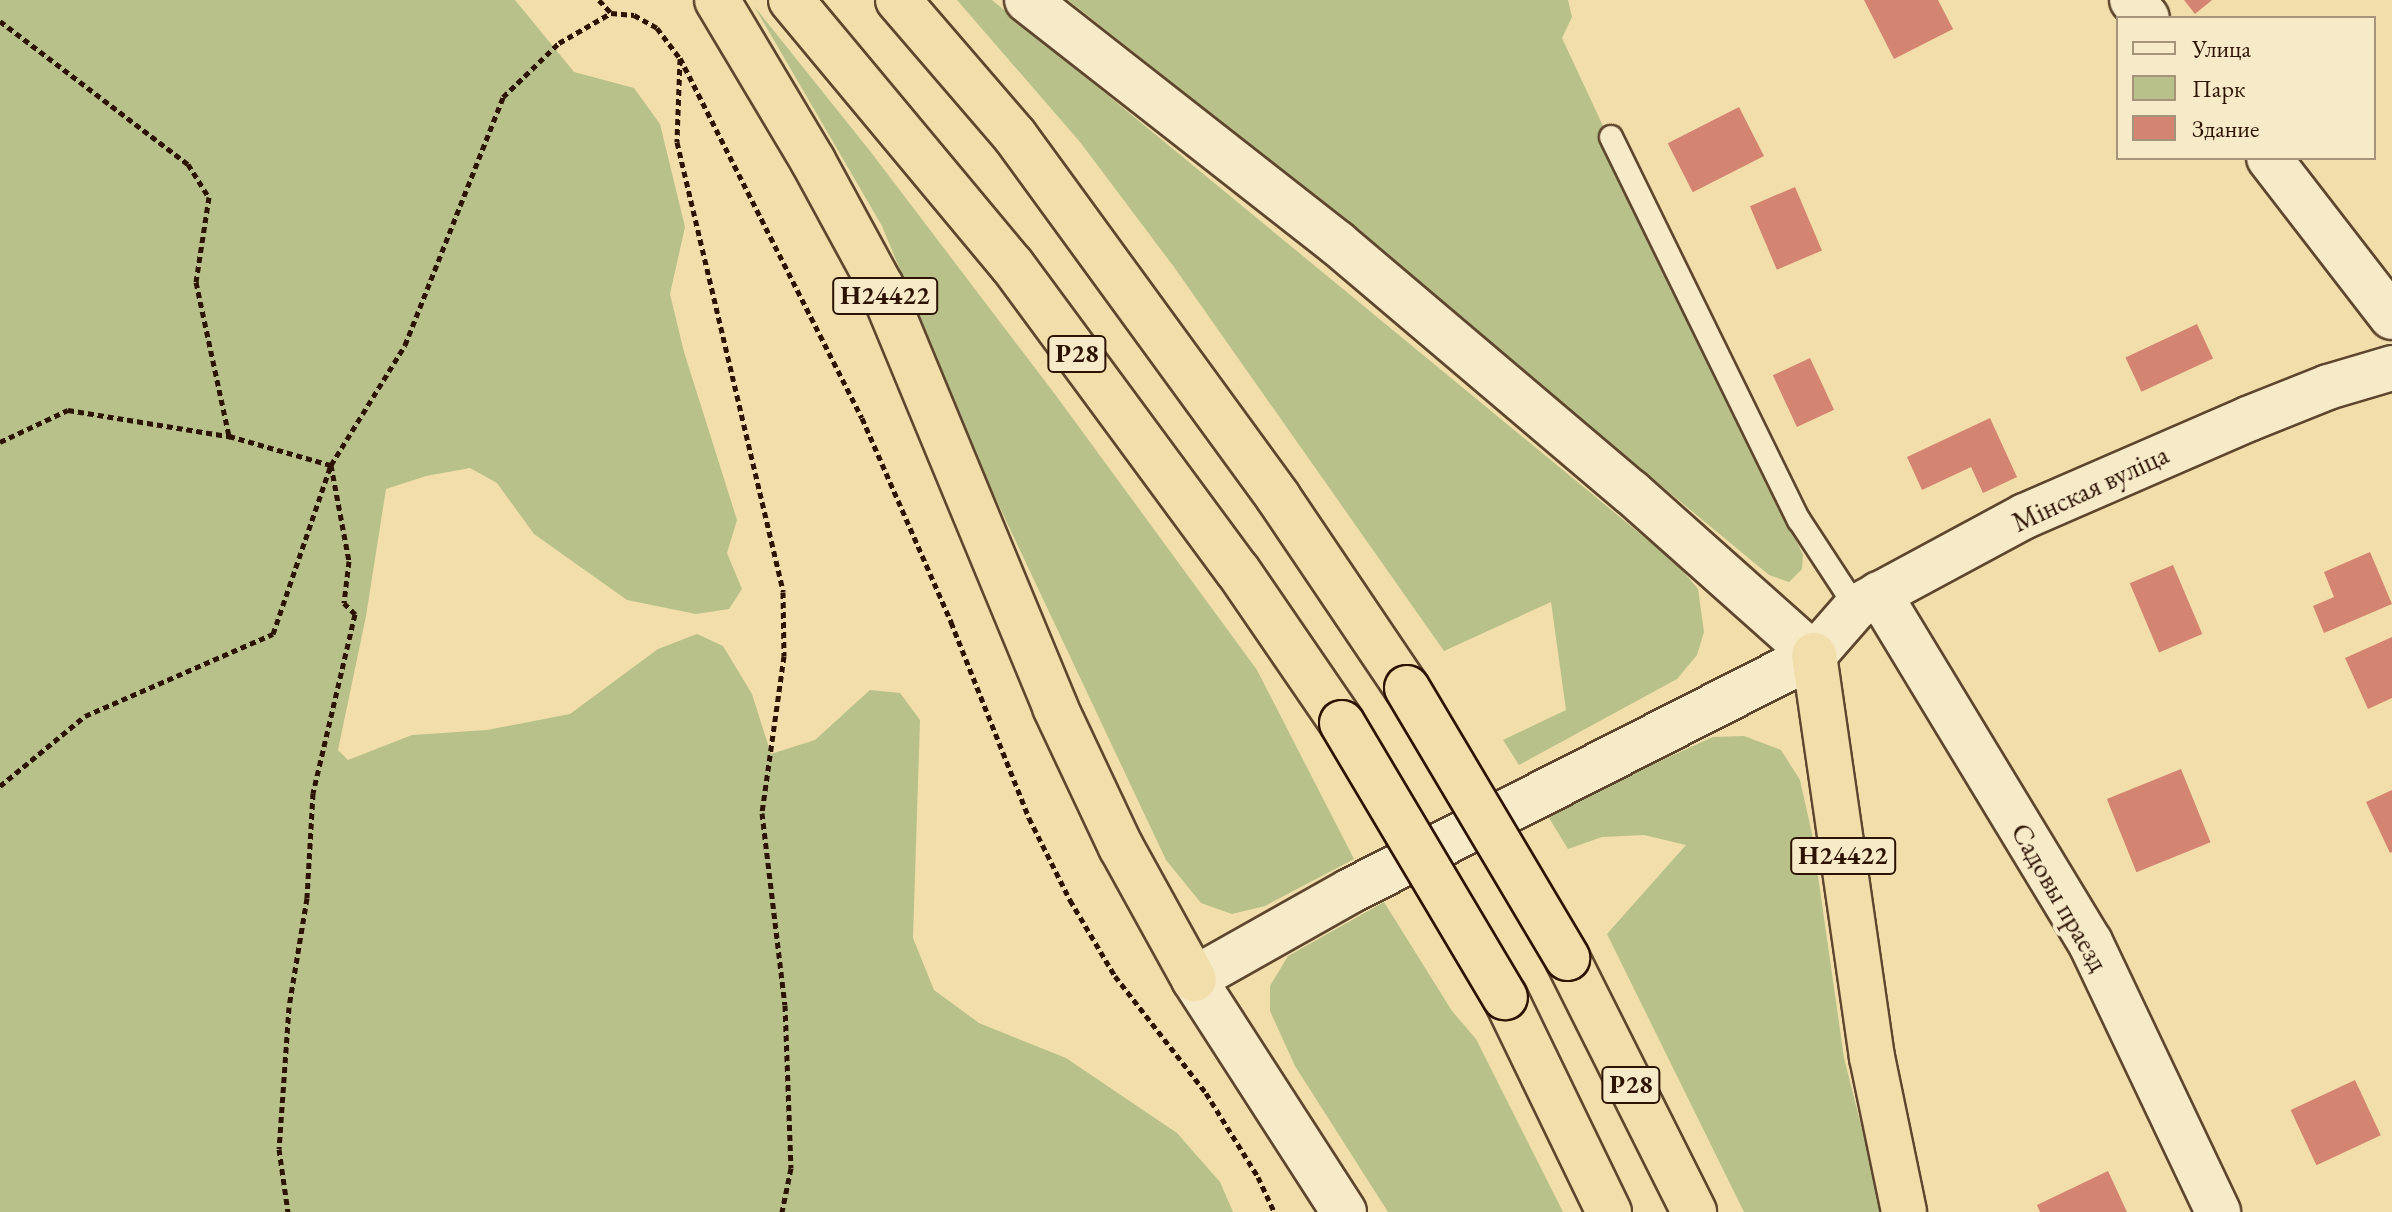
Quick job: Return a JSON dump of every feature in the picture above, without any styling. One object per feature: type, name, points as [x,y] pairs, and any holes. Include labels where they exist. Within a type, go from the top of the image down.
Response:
[{"type":"highway","name":"Н24422","points":[[717,0],[813,161],[881,286],[1055,707],[1121,847],[1194,979]]},
{"type":"highway","name":"Р28","points":[[791,0],[1012,265],[1238,571],[1342,723],[1505,997],[1609,1212]]},
{"type":"highway","name":"Р28","points":[[898,0],[1015,136],[1278,497],[1407,688],[1567,958],[1694,1212]]},
{"type":"highway","name":"Н24422","points":[[1814,655],[1872,1057],[1904,1212]]},
{"type":"street","points":[[1027,0],[1337,243],[1631,492],[1814,655],[1350,891],[1194,979]]},
{"type":"street","points":[[2132,0],[2145,16]]},
{"type":"street","points":[[2271,160],[2392,317]]},
{"type":"street","name":"Мінская вуліца","points":[[1814,655],[1867,600],[2025,516],[2141,463],[2328,387],[2392,368]]},
{"type":"street","name":"Садовы праезд","points":[[1867,600],[2090,942],[2218,1212]]},
{"type":"street","name":"Н24422","points":[[1194,979],[1344,1212]]},
{"type":"lane","points":[[1611,137],[1799,520],[1867,600]]},
{"type":"path","points":[[599,0],[611,13]]},
{"type":"path","points":[[0,786],[85,716],[273,634],[331,465],[405,345],[503,97],[559,43],[611,13],[634,15],[657,28],[680,58],[862,418],[951,622],[1029,818],[1070,900],[1115,976],[1206,1093],[1258,1177],[1274,1212]]},
{"type":"path","points":[[0,21],[188,164],[209,197],[196,282],[229,436],[331,465]]},
{"type":"path","points":[[680,58],[677,142],[783,592],[784,656],[762,813],[785,1005],[791,1168],[782,1212]]},
{"type":"path","points":[[0,442],[68,410],[237,438]]},
{"type":"path","points":[[288,1212],[279,1149],[289,1007],[307,898],[313,793],[355,614],[344,603],[349,561],[331,465]]},
{"type":"green space","points":[[0,0],[515,0],[574,72],[634,88],[660,124],[685,227],[670,294],[684,352],[737,520],[727,553],[742,589],[729,609],[696,614],[627,600],[534,534],[497,483],[470,468],[426,476],[386,489],[366,616],[338,750],[348,760],[412,735],[487,730],[570,714],[658,649],[697,634],[723,646],[752,694],[771,754],[815,740],[870,690],[900,693],[920,720],[913,938],[934,990],[979,1023],[1066,1058],[1177,1133],[1220,1182],[1233,1212],[0,1212]]},
{"type":"green space","points":[[957,0],[992,0],[1677,564],[1698,589],[1704,632],[1697,655],[1677,679],[1519,765],[1503,740],[1566,710],[1551,602],[1444,651],[1174,267],[1080,142]]},
{"type":"green space","points":[[1068,0],[1568,0],[1572,17],[1562,38],[1803,555],[1802,569],[1789,582],[1769,575],[1228,127]]},
{"type":"green space","points":[[754,6],[870,151],[1057,397],[1257,670],[1354,859],[1265,906],[1232,914],[1201,903],[1166,860],[985,476],[882,226]]},
{"type":"green space","points":[[1744,736],[1781,750],[1800,780],[1812,834],[1844,1058],[1883,1212],[1744,1212],[1607,934],[1686,845],[1644,835],[1602,837],[1568,849],[1546,813],[1713,737]]},
{"type":"green space","points":[[1384,902],[1452,1011],[1476,1039],[1563,1212],[1388,1212],[1295,1066],[1270,1011],[1270,986],[1288,956]]},
{"type":"building","points":[[1864,0],[1938,0],[1953,29],[1894,59]]},
{"type":"building","points":[[2184,0],[2212,0],[2195,14]]},
{"type":"building","points":[[1739,107],[1764,156],[1693,192],[1668,143]]},
{"type":"building","points":[[1795,187],[1822,251],[1777,270],[1750,206]]},
{"type":"building","points":[[2197,324],[2213,358],[2141,392],[2125,357]]},
{"type":"building","points":[[1810,358],[1834,410],[1797,427],[1773,375]]},
{"type":"building","points":[[1990,418],[2017,477],[1983,493],[1971,467],[1922,490],[1907,457]]},
{"type":"building","points":[[2370,552],[2392,604],[2324,633],[2313,606],[2334,597],[2324,572]]},
{"type":"building","points":[[2173,565],[2202,634],[2159,652],[2130,583]]},
{"type":"building","points":[[2392,637],[2392,698],[2368,709],[2345,658]]},
{"type":"building","points":[[2181,769],[2211,842],[2136,872],[2107,799]]},
{"type":"building","points":[[2392,790],[2392,852],[2390,853],[2366,802]]},
{"type":"building","points":[[2355,1080],[2381,1135],[2316,1165],[2291,1110]]},
{"type":"building","points":[[2108,1171],[2127,1212],[2040,1212],[2037,1205]]}]
